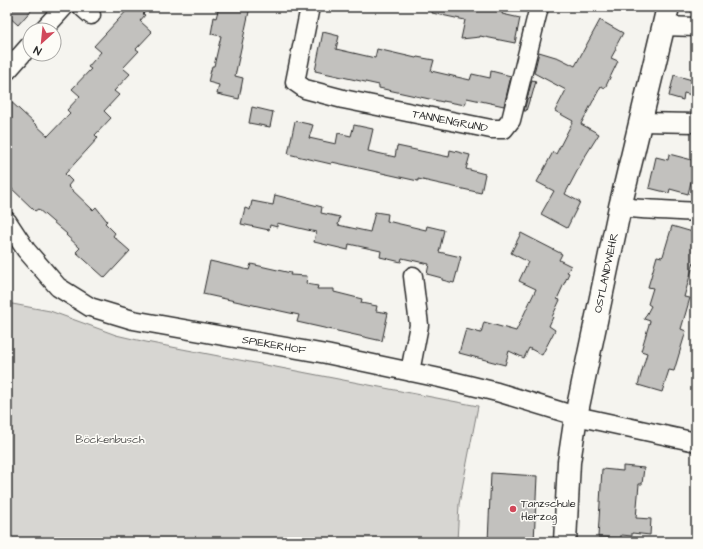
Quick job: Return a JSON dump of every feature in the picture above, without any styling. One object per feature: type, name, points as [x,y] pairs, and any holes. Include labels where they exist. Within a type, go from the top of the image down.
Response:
[{"type":"street","points":[[50,22],[64,7]]},
{"type":"street","name":"TANNENGRUND","points":[[310,7],[295,82],[305,89],[343,99],[490,129],[504,129],[511,120],[539,7]]},
{"type":"street","points":[[665,17],[696,27]]},
{"type":"street","name":"OSTLANDWEHR","points":[[565,542],[569,462],[576,416],[620,207],[665,17]]},
{"type":"street","points":[[7,71],[22,53]]},
{"type":"street","points":[[640,122],[696,123]]},
{"type":"street","points":[[620,207],[696,212]]},
{"type":"street","name":"SPIEKERHOF","points":[[7,221],[26,250],[58,287],[90,307],[133,320],[326,354],[440,378],[497,392],[576,416],[696,442]]},
{"type":"street","points":[[410,372],[419,325],[414,276]]},
{"type":"green space","name":"Böckenbusch","points":[[7,303],[50,311],[116,335],[146,342],[478,406],[459,504],[457,542],[7,542]]},
{"type":"building","points":[[7,7],[34,7],[18,25],[7,15]]},
{"type":"building","points":[[130,7],[150,7],[143,14],[145,15],[140,21],[152,32],[136,49],[139,51],[123,68],[130,74],[114,91],[119,95],[104,111],[111,118],[95,135],[98,138],[65,174],[72,181],[68,186],[93,210],[96,207],[107,221],[105,223],[115,233],[113,236],[130,251],[105,278],[76,252],[80,248],[66,235],[67,234],[38,209],[35,211],[7,184],[7,98],[48,136],[70,113],[67,110],[80,96],[72,89],[91,69],[88,67],[101,52],[94,46]]},
{"type":"building","points":[[219,7],[250,7],[235,76],[243,78],[239,99],[217,94],[219,85],[208,82],[212,66],[214,66],[221,36],[211,34],[214,17],[216,18]]},
{"type":"building","points":[[433,7],[504,7],[502,14],[520,18],[515,43],[480,36],[461,39],[465,20],[432,13]]},
{"type":"building","points":[[600,20],[623,33],[611,58],[618,61],[605,88],[601,86],[581,124],[599,134],[584,158],[565,194],[580,202],[567,228],[541,214],[554,191],[537,182],[553,152],[556,154],[573,121],[555,111],[566,90],[534,73],[539,52],[559,58],[575,66]]},
{"type":"building","points":[[323,32],[339,36],[336,49],[375,58],[377,49],[416,58],[434,60],[431,71],[470,80],[472,74],[490,78],[491,71],[511,76],[504,106],[467,98],[465,105],[443,102],[379,88],[379,85],[315,71]]},
{"type":"building","points":[[674,75],[696,81],[692,95],[684,93],[683,100],[669,96]]},
{"type":"building","points":[[532,80],[536,81],[531,99],[530,98],[526,111],[524,111]]},
{"type":"building","points":[[252,107],[273,112],[270,127],[249,123]]},
{"type":"building","points":[[295,121],[313,125],[309,138],[336,144],[338,133],[351,136],[354,125],[373,129],[368,151],[395,157],[397,146],[449,157],[450,150],[470,155],[466,169],[485,174],[481,193],[332,162],[331,164],[288,154]]},
{"type":"building","points":[[669,154],[696,161],[696,184],[691,182],[688,194],[670,189],[669,193],[649,188],[656,157],[668,160]]},
{"type":"building","points":[[275,195],[322,207],[321,213],[340,217],[338,225],[370,232],[375,212],[388,214],[387,221],[426,230],[427,226],[444,230],[439,252],[461,257],[454,283],[427,274],[429,264],[402,258],[401,262],[380,257],[381,251],[349,244],[348,250],[314,242],[316,232],[277,223],[277,227],[270,225],[269,230],[241,224],[245,208],[250,210],[252,201],[273,205]]},
{"type":"building","points":[[672,226],[696,233],[696,255],[684,297],[690,298],[681,329],[686,331],[674,371],[669,370],[662,392],[638,385],[647,353],[641,351],[650,321],[644,319],[651,306],[648,304],[653,288],[648,287],[657,256],[663,256]]},
{"type":"building","points":[[521,233],[562,254],[559,260],[571,266],[567,272],[569,273],[557,299],[560,300],[549,326],[555,330],[542,355],[529,348],[524,358],[509,351],[505,365],[459,353],[466,329],[481,333],[484,322],[516,331],[536,289],[519,281],[528,262],[511,253]]},
{"type":"building","points":[[210,261],[249,270],[251,264],[291,273],[290,275],[307,276],[306,284],[318,286],[317,289],[334,289],[334,292],[362,299],[361,303],[377,306],[376,311],[388,313],[382,341],[297,322],[299,315],[203,294]]},
{"type":"building","points":[[623,466],[644,468],[642,484],[639,484],[636,518],[651,519],[650,535],[632,533],[632,536],[621,535],[621,538],[598,537],[602,469],[623,471]]},
{"type":"building","name":"Tanzschule Herzog","points":[[491,473],[537,476],[534,542],[488,542]]},
{"type":"place","name":"Tanzschule Herzog","points":[[513,509]]}]
